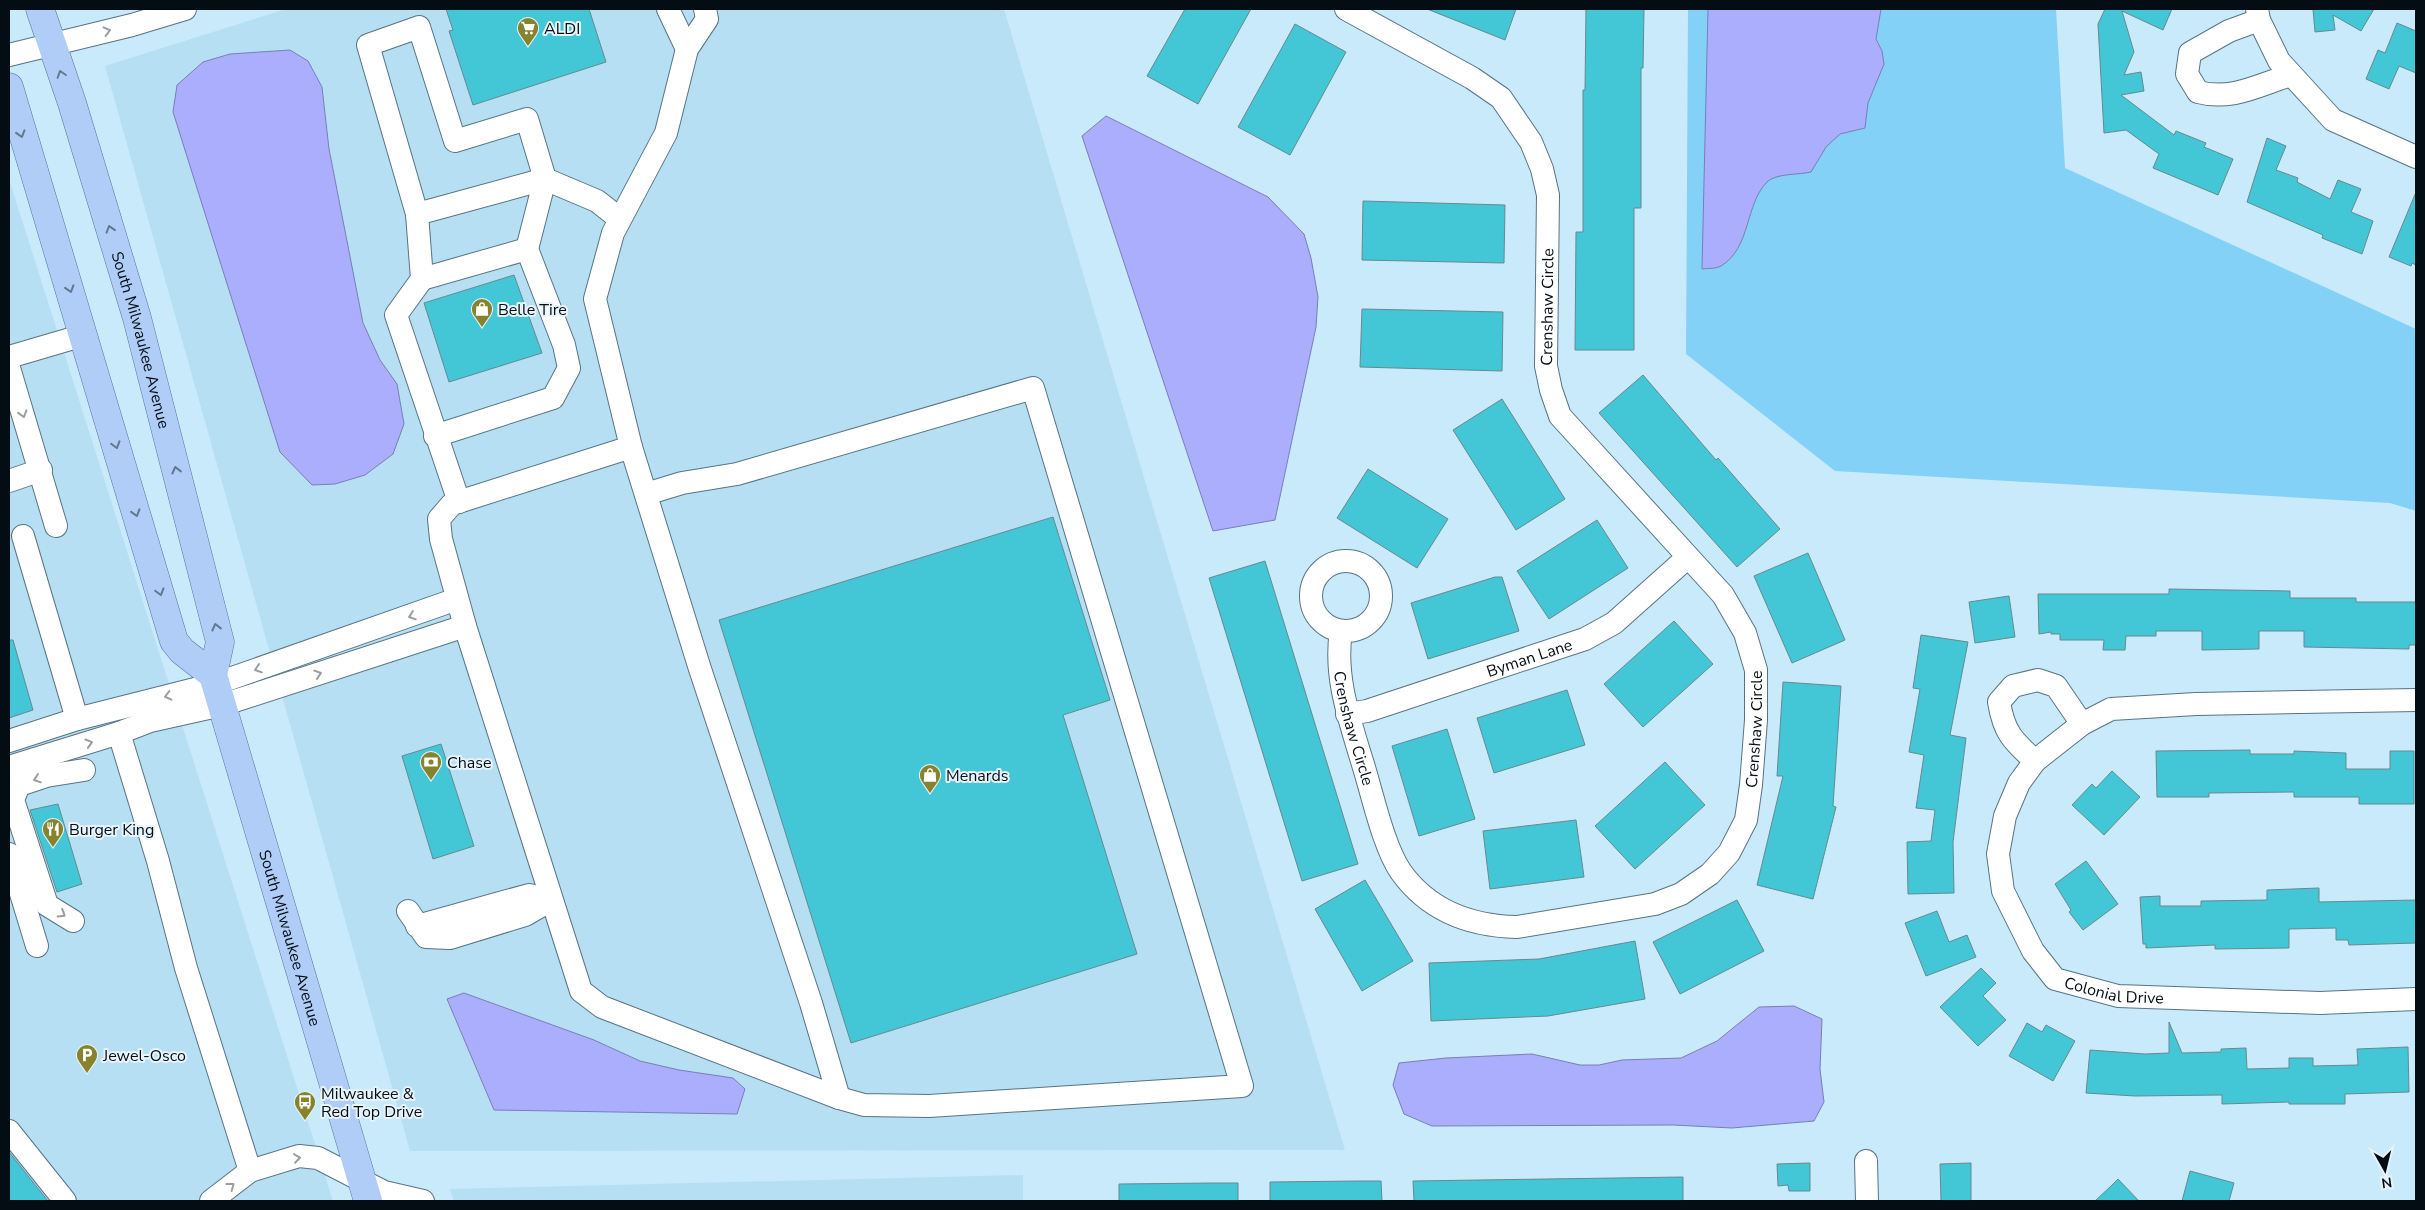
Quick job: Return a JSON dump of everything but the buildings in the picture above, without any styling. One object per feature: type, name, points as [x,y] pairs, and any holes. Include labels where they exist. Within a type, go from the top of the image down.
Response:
[{"type":"main road","name":"South Milwaukee Avenue","points":[[40,9],[137,318],[220,642],[217,688],[365,1191]]},
{"type":"main road","points":[[9,87],[18,123],[84,335],[174,641],[217,688]]},
{"type":"street","points":[[9,55],[132,25],[186,9]]},
{"type":"street","points":[[668,9],[687,49]]},
{"type":"street","points":[[705,9],[707,19],[687,49],[666,133],[613,233],[595,300],[631,447],[700,669],[811,1003],[838,1098]]},
{"type":"street","name":"Crenshaw Circle","points":[[1341,631],[1340,685],[1347,714],[1389,845],[1401,872],[1438,906],[1466,921],[1494,926],[1517,927],[1655,904],[1681,894],[1710,874],[1729,853],[1746,820],[1751,785],[1756,670],[1745,633],[1723,595],[1560,416],[1551,390],[1546,366],[1548,195],[1542,169],[1531,142],[1501,98],[1472,78],[1346,9]]},
{"type":"street","points":[[2291,75],[2234,95],[2213,96],[2198,92],[2187,74],[2190,53],[2258,15],[2279,61],[2334,120],[2416,157]]},
{"type":"street","points":[[422,279],[417,214],[368,45],[419,27],[455,141],[528,119],[545,179],[527,249],[564,345],[570,368],[553,398],[435,436]]},
{"type":"street","points":[[417,214],[545,179],[597,201],[620,219]]},
{"type":"street","points":[[459,502],[435,436],[396,315],[422,279],[527,249]]},
{"type":"street","points":[[9,357],[84,335]]},
{"type":"street","points":[[9,368],[41,470],[56,526]]},
{"type":"street","points":[[631,447],[452,504],[439,519],[441,539],[465,626],[581,991],[602,1007],[838,1098],[864,1105],[929,1106],[1242,1086],[1033,388],[737,474],[682,482],[646,494]]},
{"type":"street","points":[[9,481],[41,470]]},
{"type":"street","points":[[23,536],[77,719]]},
{"type":"street","name":"Byman Lane","points":[[1347,714],[1367,711],[1585,639],[1614,623],[1688,557]]},
{"type":"street","points":[[9,768],[119,733],[217,688],[457,599]]},
{"type":"street","points":[[9,741],[77,719],[217,688],[465,626]]},
{"type":"street","points":[[2036,761],[2016,744],[2002,723],[2000,702],[2013,686],[2038,680],[2056,686],[2082,724]]},
{"type":"street","name":"Colonial Drive","points":[[2416,700],[2196,704],[2111,709],[2082,724],[2036,761],[2019,782],[2005,816],[1998,854],[2003,891],[2033,951],[2055,979],[2118,996],[2320,1003],[2416,999]]},
{"type":"street","points":[[119,733],[158,861],[186,968],[250,1171]]},
{"type":"street","points":[[73,921],[47,905],[13,800],[19,785],[46,776],[84,770]]},
{"type":"street","points":[[9,854],[37,946]]},
{"type":"street","points":[[417,924],[450,938],[525,915],[551,900]]},
{"type":"street","points":[[9,1131],[66,1201]]},
{"type":"street","points":[[211,1201],[250,1171],[299,1156],[318,1158],[365,1191],[384,1192],[423,1201]]},
{"type":"street","points":[[1866,1161],[1867,1201]]},
{"type":"shaded area","points":[[286,9],[1004,9],[1345,1150],[410,1151],[105,66]]},
{"type":"shaded area","points":[[1688,9],[2056,9],[2065,168],[2416,329],[2416,511],[2390,503],[1835,471],[1686,354]]},
{"type":"shaded area","points":[[1708,9],[1881,9],[1876,39],[1882,51],[1884,64],[1868,103],[1865,128],[1840,134],[1826,147],[1811,172],[1776,177],[1767,182],[1760,191],[1743,237],[1731,258],[1719,267],[1702,269]]},
{"type":"shaded area","points":[[290,50],[308,61],[322,87],[329,149],[363,323],[380,360],[397,384],[404,424],[393,454],[365,475],[335,484],[312,485],[280,452],[173,112],[177,85],[203,62],[230,54]]},
{"type":"shaded area","points":[[1106,116],[1268,197],[1304,234],[1311,258],[1318,297],[1316,327],[1275,520],[1213,531],[1082,136]]},
{"type":"shaded area","points":[[9,179],[333,1201],[9,1201]]},
{"type":"shaded area","points":[[464,993],[594,1040],[640,1061],[679,1070],[733,1078],[745,1089],[737,1114],[494,1110],[447,999]]},
{"type":"shaded area","points":[[1794,1006],[1822,1019],[1820,1069],[1824,1102],[1814,1121],[1732,1128],[1673,1125],[1432,1126],[1404,1114],[1393,1085],[1399,1063],[1446,1058],[1532,1054],[1580,1065],[1599,1065],[1622,1060],[1681,1058],[1717,1041],[1759,1007]]},
{"type":"shaded area","points":[[1023,1175],[1023,1201],[454,1201],[450,1189]]},
{"type":"place","name":"ALDI","points":[[528,47]]},
{"type":"place","name":"Belle Tire","points":[[482,328]]},
{"type":"place","name":"Chase","points":[[431,781]]},
{"type":"place","name":"Menards","points":[[930,794]]},
{"type":"place","name":"Burger King","points":[[53,848]]},
{"type":"place","name":"Jewel-Osco","points":[[87,1074]]},
{"type":"place","name":"Milwaukee & Red Top Drive","points":[[305,1121]]}]
